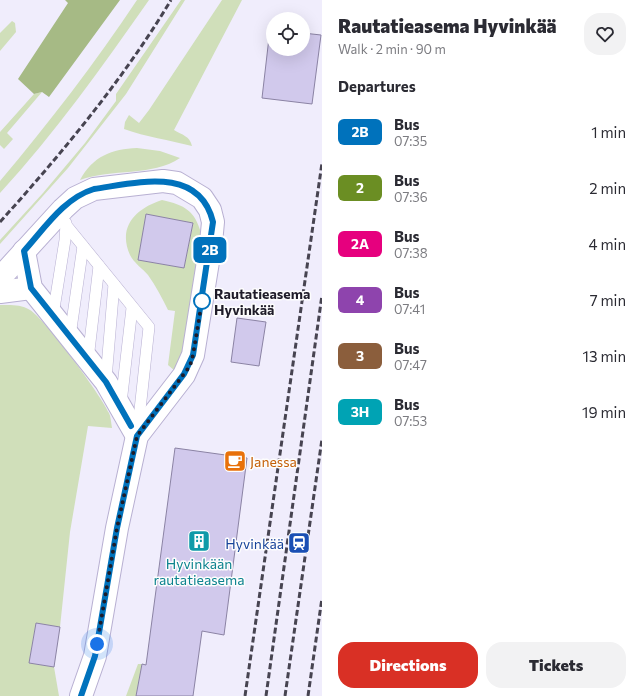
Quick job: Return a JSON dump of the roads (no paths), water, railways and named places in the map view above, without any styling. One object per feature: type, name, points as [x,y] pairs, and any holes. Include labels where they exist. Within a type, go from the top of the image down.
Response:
[{"type":"street","points":[[0,278],[24,251],[64,217],[80,195],[94,189],[163,181],[178,183],[202,198],[210,210],[213,222],[211,243],[193,355],[184,374],[137,436],[117,528],[95,656],[81,696]]},
{"type":"street","points":[[24,251],[31,288],[106,382],[137,436]]},
{"type":"street","points":[[0,292],[31,288]]},
{"type":"lane","points":[[64,217],[83,246],[149,328],[137,436]]},
{"type":"lane","points":[[53,315],[64,217]]},
{"type":"lane","points":[[70,336],[83,246]]},
{"type":"lane","points":[[88,359],[99,266]]},
{"type":"lane","points":[[106,382],[114,284]]},
{"type":"lane","points":[[120,406],[132,308]]},
{"type":"railway","points":[[0,222],[69,143],[91,115],[133,59],[171,0]]},
{"type":"railway","points":[[245,696],[322,163]]},
{"type":"railway","points":[[266,696],[322,295]]},
{"type":"railway","points":[[285,696],[322,439]]},
{"type":"railway","points":[[308,696],[322,598]]},
{"type":"place","name":"Rautatieasema Hyvinkää","points":[[202,301]]},
{"type":"place","name":"Janessa","points":[[235,461]]},
{"type":"place","name":"Hyvinkään rautatieasema","points":[[199,541]]},
{"type":"place","name":"Hyvinkää","points":[[299,543]]}]
